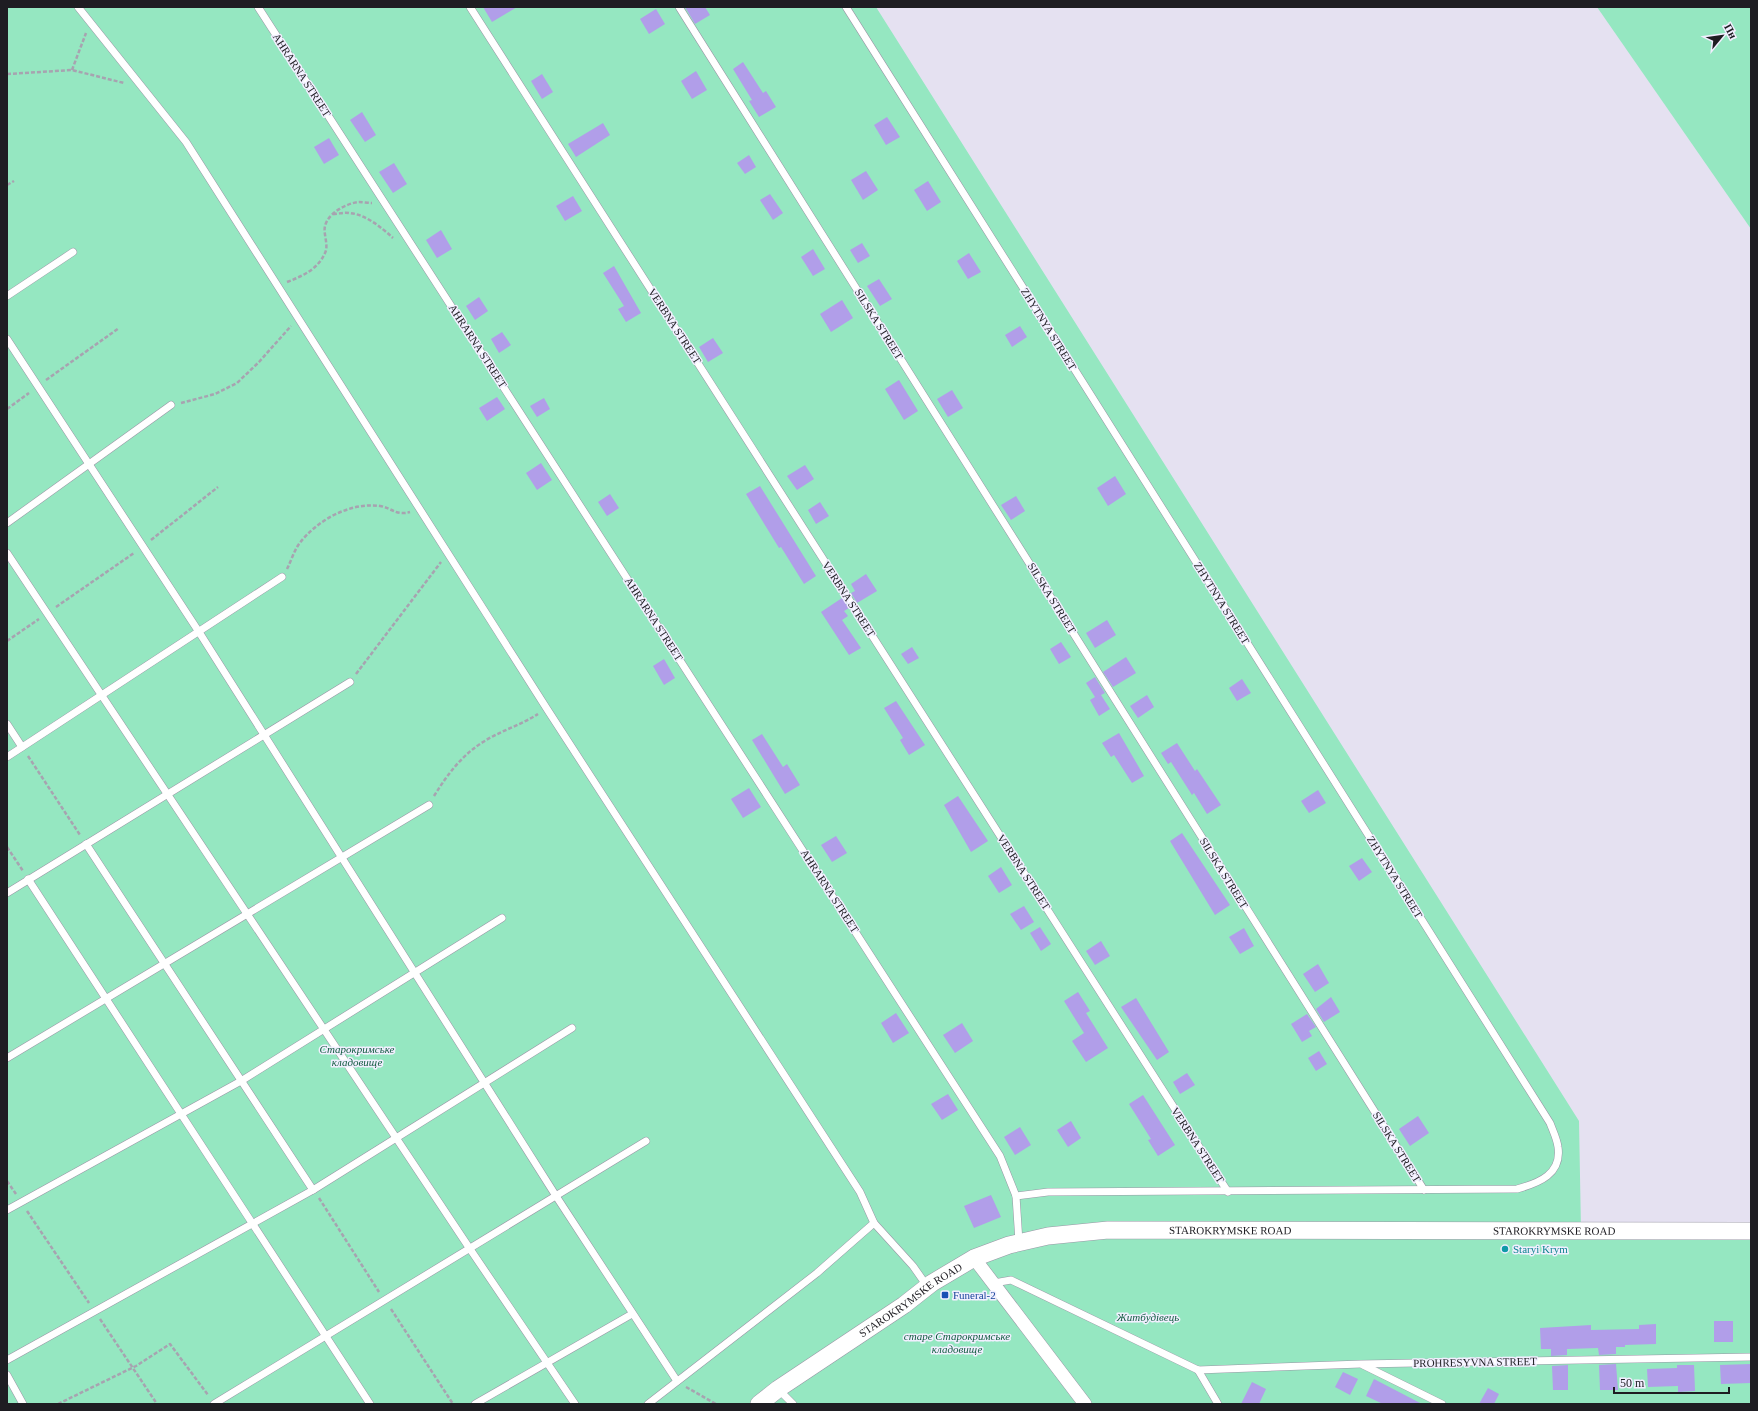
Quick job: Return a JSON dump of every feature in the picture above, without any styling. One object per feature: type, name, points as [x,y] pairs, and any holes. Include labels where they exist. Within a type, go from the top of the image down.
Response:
[{"type":"street","name":"STAROKRYMSKE ROAD","points":[[759,1404],[778,1388],[904,1305],[927,1286],[974,1258],[1019,1242],[1048,1236],[1108,1230],[1751,1231]]},
{"type":"street","points":[[974,1258],[1085,1404]]},
{"type":"lane","points":[[78,7],[186,142],[547,709],[860,1192],[874,1223],[913,1266],[927,1286]]},
{"type":"lane","name":"AHRARNA STREET","points":[[258,7],[1000,1156],[1016,1196],[1019,1242]]},
{"type":"lane","name":"VERBNA STREET","points":[[470,7],[1228,1192]]},
{"type":"lane","name":"SILSKA STREET","points":[[679,7],[1424,1190]]},
{"type":"lane","name":"ZHYTNYA STREET","points":[[846,7],[1550,1123],[1558,1147],[1556,1165],[1547,1178],[1533,1185],[1517,1189],[1048,1192],[1016,1196]]},
{"type":"lane","points":[[7,296],[73,252]]},
{"type":"lane","points":[[7,339],[37,387],[90,464],[199,632],[556,1196],[677,1381]]},
{"type":"lane","points":[[7,523],[172,405]]},
{"type":"lane","points":[[7,554],[546,1364],[575,1404]]},
{"type":"lane","points":[[7,757],[282,577]]},
{"type":"lane","points":[[7,892],[350,682]]},
{"type":"lane","points":[[7,724],[22,747]]},
{"type":"lane","points":[[7,1058],[429,805]]},
{"type":"lane","points":[[86,844],[313,1190]]},
{"type":"lane","points":[[28,879],[370,1404]]},
{"type":"lane","points":[[7,1210],[241,1081],[502,918]]},
{"type":"lane","points":[[7,1360],[313,1190],[572,1028]]},
{"type":"lane","points":[[214,1404],[646,1141]]},
{"type":"lane","points":[[648,1404],[817,1273],[874,1223]]},
{"type":"lane","points":[[994,1283],[1011,1280],[1198,1370],[1218,1404]]},
{"type":"lane","points":[[475,1404],[632,1314]]},
{"type":"lane","name":"PROHRESYVNA STREET","points":[[1198,1370],[1361,1364],[1751,1357]]},
{"type":"lane","points":[[1361,1364],[1442,1404]]},
{"type":"lane","points":[[7,1375],[23,1404]]},
{"type":"lane","points":[[778,1388],[793,1404]]},
{"type":"path","points":[[72,70],[91,23]]},
{"type":"path","points":[[7,74],[72,70],[108,78],[144,89]]},
{"type":"path","points":[[7,185],[14,180]]},
{"type":"path","points":[[277,285],[298,278],[316,268],[326,252],[325,225],[332,214],[345,206],[358,202],[386,204]]},
{"type":"path","points":[[332,214],[349,213],[364,217],[384,229],[398,242]]},
{"type":"path","points":[[172,405],[215,394],[237,383],[259,362],[298,318]]},
{"type":"path","points":[[7,409],[119,328]]},
{"type":"path","points":[[7,641],[143,546],[218,487]]},
{"type":"path","points":[[282,577],[298,544],[317,524],[336,513],[364,506],[381,506],[402,514],[420,509]]},
{"type":"path","points":[[350,682],[437,565],[449,555]]},
{"type":"path","points":[[429,805],[448,774],[464,756],[483,742],[528,721],[547,709]]},
{"type":"path","points":[[22,747],[86,844]]},
{"type":"path","points":[[7,847],[28,879]]},
{"type":"path","points":[[7,1181],[157,1404]]},
{"type":"path","points":[[58,1404],[132,1368],[170,1344],[214,1404]]},
{"type":"path","points":[[677,1381],[716,1404]]},
{"type":"green space","points":[[7,7],[876,7],[1579,1121],[1581,1231],[1751,1231],[1751,1404],[7,1404]]},
{"type":"green space","points":[[1597,7],[1751,7],[1751,229]]},
{"type":"building","points":[[483,7],[517,7],[492,22]]},
{"type":"building","points":[[685,7],[705,7],[710,15],[695,24]]},
{"type":"building","points":[[656,9],[665,24],[649,34],[640,19]]},
{"type":"building","points":[[743,62],[763,93],[766,91],[776,107],[759,117],[749,101],[752,100],[733,69]]},
{"type":"building","points":[[696,71],[707,90],[692,99],[681,81]]},
{"type":"building","points":[[542,74],[553,92],[542,99],[531,81]]},
{"type":"building","points":[[362,112],[376,135],[365,142],[350,120]]},
{"type":"building","points":[[887,117],[900,137],[886,145],[874,125]]},
{"type":"building","points":[[603,123],[610,135],[576,157],[568,144]]},
{"type":"building","points":[[329,138],[339,155],[324,164],[314,147]]},
{"type":"building","points":[[749,155],[756,167],[745,174],[737,163]]},
{"type":"building","points":[[394,163],[407,184],[393,193],[379,172]]},
{"type":"building","points":[[866,171],[878,190],[863,200],[851,180]]},
{"type":"building","points":[[928,181],[941,202],[927,211],[914,190]]},
{"type":"building","points":[[770,194],[783,213],[773,220],[760,200]]},
{"type":"building","points":[[573,196],[582,211],[565,221],[556,206]]},
{"type":"building","points":[[441,230],[452,249],[437,258],[426,240]]},
{"type":"building","points":[[862,243],[870,256],[858,263],[850,250]]},
{"type":"building","points":[[813,249],[825,269],[813,276],[801,257]]},
{"type":"building","points":[[969,253],[981,272],[968,279],[957,261]]},
{"type":"building","points":[[614,266],[641,313],[626,322],[618,309],[624,306],[603,273]]},
{"type":"building","points":[[879,279],[892,299],[880,306],[867,286]]},
{"type":"building","points":[[479,297],[488,311],[475,320],[466,306]]},
{"type":"building","points":[[842,300],[853,318],[831,332],[820,314]]},
{"type":"building","points":[[1020,326],[1027,337],[1012,347],[1005,335]]},
{"type":"building","points":[[502,332],[511,345],[499,353],[491,339]]},
{"type":"building","points":[[713,338],[723,353],[708,362],[699,347]]},
{"type":"building","points":[[899,380],[918,411],[904,420],[885,389]]},
{"type":"building","points":[[952,390],[963,408],[948,417],[937,399]]},
{"type":"building","points":[[497,397],[505,409],[487,421],[479,408]]},
{"type":"building","points":[[544,398],[550,409],[537,417],[530,406]]},
{"type":"building","points":[[541,463],[552,480],[537,490],[526,473]]},
{"type":"building","points":[[805,465],[814,479],[797,490],[787,476]]},
{"type":"building","points":[[1115,476],[1126,494],[1108,506],[1097,488]]},
{"type":"building","points":[[760,486],[816,576],[804,584],[781,547],[779,548],[746,494]]},
{"type":"building","points":[[610,494],[619,508],[607,516],[598,502]]},
{"type":"building","points":[[1016,496],[1025,511],[1011,520],[1001,505]]},
{"type":"building","points":[[820,502],[829,516],[816,524],[808,510]]},
{"type":"building","points":[[866,574],[877,591],[857,603],[851,593],[855,591],[851,584]]},
{"type":"building","points":[[842,598],[849,608],[844,611],[848,616],[842,620],[861,648],[849,655],[821,612]]},
{"type":"building","points":[[1107,620],[1116,635],[1095,648],[1086,633]]},
{"type":"building","points":[[1061,642],[1071,657],[1059,664],[1050,649]]},
{"type":"building","points":[[912,647],[919,658],[908,664],[901,654]]},
{"type":"building","points":[[1126,657],[1136,673],[1113,687],[1103,672]]},
{"type":"building","points":[[664,659],[675,678],[664,685],[653,666]]},
{"type":"building","points":[[1095,677],[1105,693],[1101,695],[1110,709],[1099,716],[1090,700],[1095,697],[1086,683]]},
{"type":"building","points":[[1242,679],[1251,693],[1237,701],[1229,688]]},
{"type":"building","points":[[1147,695],[1154,707],[1138,718],[1130,706]]},
{"type":"building","points":[[896,701],[925,745],[909,755],[900,740],[903,738],[884,708]]},
{"type":"building","points":[[1119,733],[1144,776],[1132,783],[1114,755],[1111,757],[1102,743]]},
{"type":"building","points":[[762,734],[783,767],[787,764],[800,785],[785,794],[752,740]]},
{"type":"building","points":[[1177,743],[1195,771],[1197,769],[1221,805],[1207,814],[1194,793],[1192,795],[1171,762],[1168,764],[1161,753]]},
{"type":"building","points":[[749,788],[761,807],[743,818],[731,799]]},
{"type":"building","points":[[1318,790],[1326,803],[1309,813],[1301,801]]},
{"type":"building","points":[[958,796],[988,841],[971,852],[944,805]]},
{"type":"building","points":[[1182,833],[1230,905],[1215,915],[1170,841]]},
{"type":"building","points":[[836,836],[847,853],[832,862],[821,845]]},
{"type":"building","points":[[1362,858],[1372,872],[1359,881],[1349,866]]},
{"type":"building","points":[[1001,867],[1012,885],[999,893],[988,876]]},
{"type":"building","points":[[1024,906],[1034,922],[1021,930],[1010,914]]},
{"type":"building","points":[[1040,927],[1051,944],[1041,951],[1030,933]]},
{"type":"building","points":[[1244,928],[1254,946],[1240,954],[1229,937]]},
{"type":"building","points":[[1101,941],[1110,956],[1095,965],[1086,951]]},
{"type":"building","points":[[1318,964],[1329,983],[1315,992],[1303,974]]},
{"type":"building","points":[[1078,992],[1090,1011],[1086,1013],[1108,1048],[1086,1062],[1072,1041],[1084,1033],[1064,1001]]},
{"type":"building","points":[[1331,997],[1340,1012],[1324,1022],[1316,1009]]},
{"type":"building","points":[[1136,998],[1169,1052],[1157,1060],[1121,1007]]},
{"type":"building","points":[[896,1013],[909,1033],[893,1043],[881,1023]]},
{"type":"building","points":[[1307,1014],[1316,1027],[1309,1031],[1312,1036],[1302,1042],[1291,1024]]},
{"type":"building","points":[[962,1023],[973,1041],[955,1053],[943,1035]]},
{"type":"building","points":[[1319,1051],[1327,1064],[1316,1071],[1308,1058]]},
{"type":"building","points":[[1187,1073],[1195,1085],[1180,1094],[1173,1082]]},
{"type":"building","points":[[948,1094],[958,1110],[942,1120],[931,1104]]},
{"type":"building","points":[[1143,1095],[1175,1145],[1158,1156],[1148,1140],[1151,1139],[1129,1104]]},
{"type":"building","points":[[1418,1116],[1429,1133],[1410,1146],[1399,1129]]},
{"type":"building","points":[[1071,1121],[1081,1138],[1068,1147],[1057,1130]]},
{"type":"building","points":[[1020,1127],[1031,1145],[1015,1155],[1004,1137]]},
{"type":"building","points":[[991,1195],[1001,1217],[974,1228],[964,1206]]},
{"type":"building","points":[[1714,1321],[1733,1321],[1733,1342],[1714,1342]]},
{"type":"building","points":[[1656,1324],[1656,1344],[1625,1345],[1625,1347],[1616,1347],[1616,1354],[1599,1355],[1598,1348],[1567,1349],[1567,1355],[1551,1356],[1551,1349],[1541,1349],[1540,1328],[1591,1325],[1591,1330],[1639,1329],[1639,1325]]},
{"type":"building","points":[[1616,1364],[1618,1390],[1600,1390],[1599,1365]]},
{"type":"building","points":[[1751,1364],[1751,1383],[1721,1384],[1720,1365]]},
{"type":"building","points":[[1568,1365],[1568,1390],[1553,1390],[1552,1366]]},
{"type":"building","points":[[1677,1365],[1694,1365],[1695,1391],[1678,1392],[1678,1386],[1648,1387],[1647,1369],[1677,1368]]},
{"type":"building","points":[[1343,1372],[1358,1379],[1350,1395],[1335,1387]]},
{"type":"building","points":[[1374,1379],[1422,1404],[1383,1404],[1366,1396]]},
{"type":"building","points":[[1252,1382],[1266,1389],[1259,1404],[1241,1404]]},
{"type":"building","points":[[1488,1388],[1499,1394],[1494,1404],[1479,1404]]},
{"type":"place","name":"Staryi Krym","points":[[1505,1249]]},
{"type":"place","name":"Funeral-2","points":[[945,1295]]},
{"type":"park label","name":"Старокримське кладовище","points":[[357,1055]]},
{"type":"park label","name":"Житбудівець","points":[[1148,1317]]},
{"type":"park label","name":"старе Старокримське кладовище","points":[[957,1342]]}]
